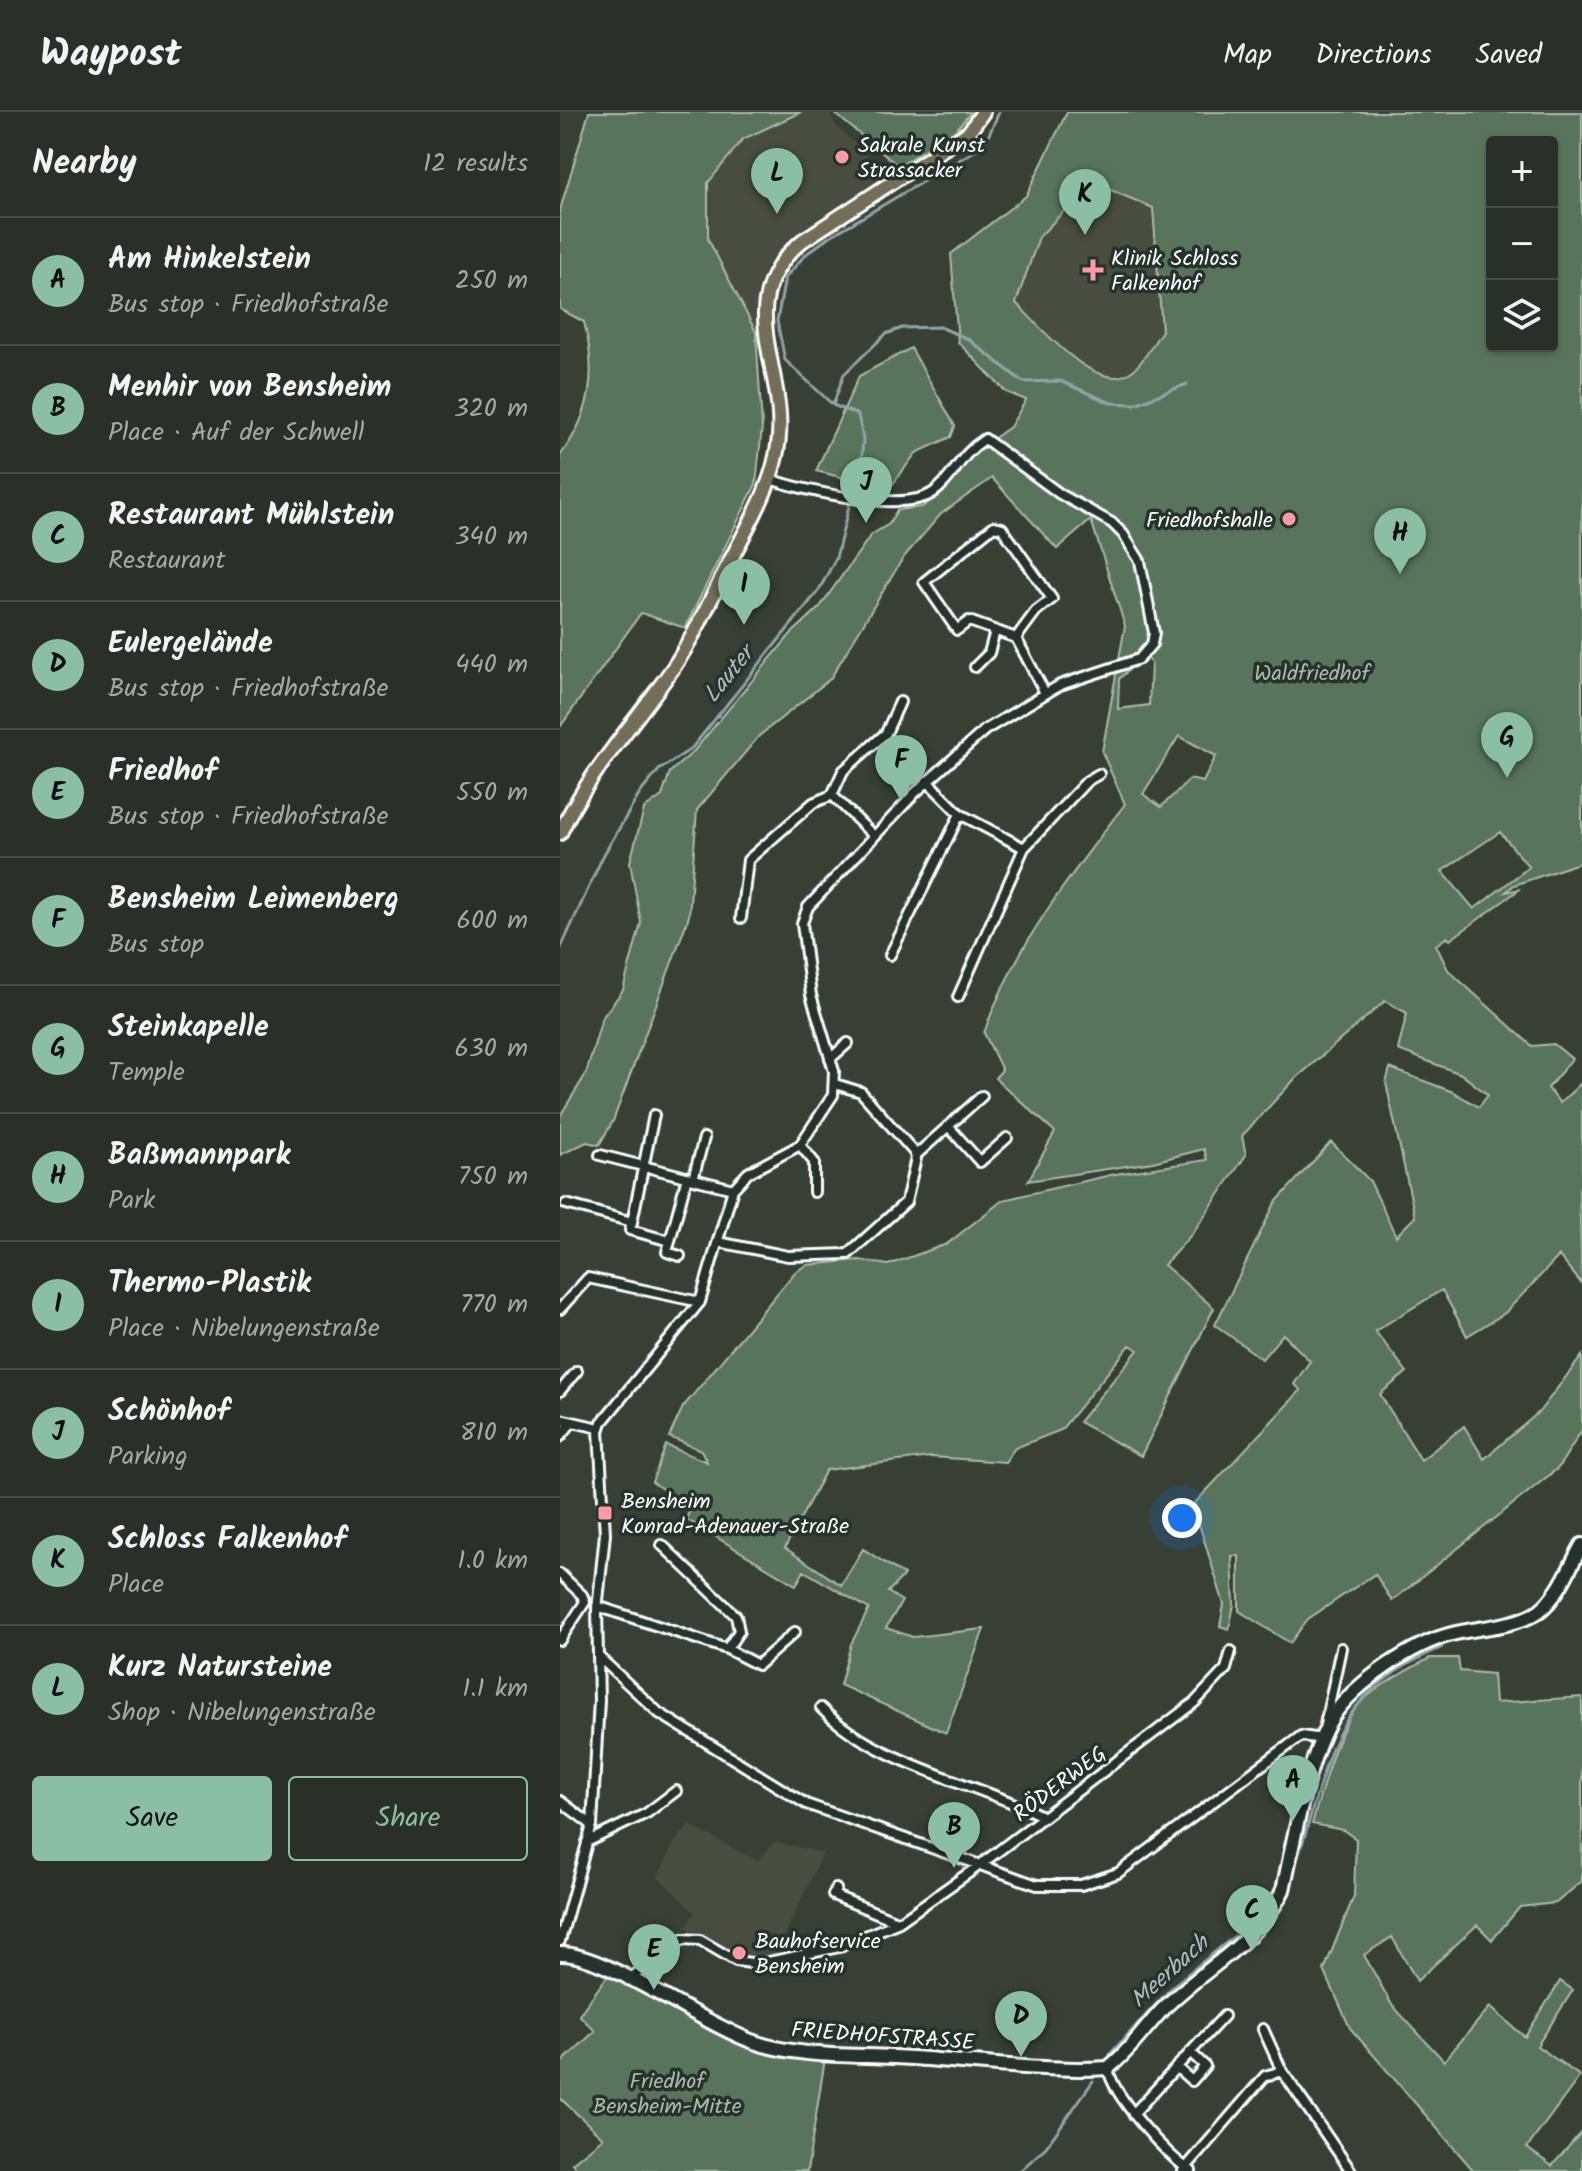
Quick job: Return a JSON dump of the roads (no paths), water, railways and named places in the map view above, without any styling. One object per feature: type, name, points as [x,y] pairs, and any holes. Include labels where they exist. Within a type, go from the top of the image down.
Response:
[{"type":"main road","points":[[560,833],[596,773],[684,649],[770,479],[780,424],[778,386],[764,327],[763,307],[771,277],[781,261],[802,241],[969,132],[983,112]]},
{"type":"street","points":[[560,1941],[564,1906],[592,1825],[599,1657],[597,1606],[605,1513],[597,1448],[599,1428],[700,1302],[733,1189],[748,1173],[800,1145],[828,1105],[835,1084],[811,995],[802,923],[816,897],[927,781],[985,730],[1045,693],[1139,659],[1152,644],[1153,623],[1140,561],[1123,534],[1112,523],[1060,494],[985,439],[957,460],[949,477],[934,493],[919,500],[895,503],[863,499],[770,479]]},
{"type":"street","points":[[1016,638],[1036,611],[1052,599],[997,525],[970,542],[924,582],[957,630],[969,621],[1016,638],[1045,693]]},
{"type":"street","points":[[975,667],[988,656],[995,631]]},
{"type":"street","points":[[741,918],[748,860],[813,803],[832,795],[843,771],[886,733],[900,702]]},
{"type":"street","points":[[958,997],[1024,848],[1087,781],[1099,774]]},
{"type":"street","points":[[927,781],[960,814],[1024,848]]},
{"type":"street","points":[[832,795],[874,836]]},
{"type":"street","points":[[890,955],[960,814]]},
{"type":"street","points":[[830,1059],[848,1043]]},
{"type":"street","points":[[835,1084],[861,1092],[916,1155]]},
{"type":"street","points":[[718,1242],[788,1256],[848,1254],[906,1202],[916,1155],[982,1096]]},
{"type":"street","points":[[654,1115],[643,1158],[646,1167],[630,1230],[670,1241]]},
{"type":"street","points":[[948,1126],[980,1162],[1007,1138]]},
{"type":"street","points":[[680,1256],[667,1252],[704,1138]]},
{"type":"street","points":[[800,1145],[814,1162],[814,1192]]},
{"type":"street","points":[[600,1155],[733,1189]]},
{"type":"street","points":[[566,1204],[632,1222]]},
{"type":"street","points":[[560,1309],[581,1282],[588,1278],[700,1302]]},
{"type":"street","points":[[560,1391],[577,1371]]},
{"type":"street","points":[[560,1419],[599,1428]]},
{"type":"street","points":[[560,1437],[572,1422]]},
{"type":"street","points":[[662,1545],[736,1616],[739,1631],[727,1649]]},
{"type":"street","points":[[1322,1739],[1336,1712],[1376,1673],[1406,1655],[1447,1635],[1522,1619],[1537,1612],[1550,1601],[1582,1545]]},
{"type":"street","points":[[560,1574],[582,1595],[585,1602],[560,1640]]},
{"type":"street","points":[[597,1606],[727,1649],[758,1665],[795,1632]]},
{"type":"street","points":[[1282,2071],[1265,2076],[1186,2170],[1133,2114],[1114,2089],[1108,2068],[1183,1990],[1255,1934],[1274,1908],[1283,1890],[1322,1739],[1341,1648]]},
{"type":"street","name":"RÖDERWEG","points":[[628,1980],[683,1939],[700,1940],[736,1961],[759,1964],[839,1947],[899,1922],[980,1865],[1195,1702],[1226,1669],[1231,1651]]},
{"type":"street","points":[[599,1657],[659,1713],[806,1804],[1047,1886],[1081,1885],[1106,1879],[1141,1859],[1301,1736],[1322,1739]]},
{"type":"street","points":[[821,1708],[832,1720],[911,1763],[1044,1817]]},
{"type":"street","points":[[587,1842],[647,1813],[676,1791]]},
{"type":"street","points":[[560,1801],[592,1825]]},
{"type":"street","points":[[836,1889],[833,1895],[899,1922]]},
{"type":"street","name":"FRIEDHOFSTRASSE","points":[[560,1954],[577,1955],[706,2022],[768,2046],[821,2053],[1108,2068]]},
{"type":"street","points":[[1133,2114],[1224,2016]]},
{"type":"street","points":[[1263,2029],[1282,2071],[1351,2171]]},
{"type":"street","points":[[1176,2067],[1192,2081],[1205,2066],[1190,2052]]},
{"type":"waterway","name":"Lauter","points":[[560,950],[603,856],[640,793],[659,770],[691,749],[819,590],[836,558],[863,439],[858,415],[833,405],[785,360],[777,321],[785,278],[805,255],[829,237],[971,153],[987,139],[999,112]]},
{"type":"waterway","points":[[833,405],[844,374],[886,334],[902,328],[940,327],[968,339],[1023,382],[1060,381],[1111,403],[1135,404],[1187,384]]},
{"type":"waterway","name":"Meerbach","points":[[1297,1860],[1328,1760],[1355,1709],[1376,1687],[1404,1666],[1442,1647],[1441,1644]]},
{"type":"waterway","name":"Meerbach","points":[[1110,2054],[1173,1986],[1257,1918]]},
{"type":"waterway","name":"Meerbach","points":[[1020,2171],[1046,2147],[1093,2081]]},
{"type":"place","name":"Sakrale Kunst Strassacker","points":[[842,157]]},
{"type":"place","name":"Kurz Natursteine","points":[[777,214]]},
{"type":"place","name":"Schloss Falkenhof","points":[[1085,235]]},
{"type":"place","name":"Klinik Schloss Falkenhof","points":[[1093,270]]},
{"type":"place","name":"Friedhofshalle","points":[[1289,519]]},
{"type":"place","name":"Schönhof","points":[[866,523]]},
{"type":"place","name":"Baßmannpark","points":[[1400,574]]},
{"type":"place","name":"Thermo-Plastik","points":[[744,625]]},
{"type":"place","name":"Steinkapelle","points":[[1507,778]]},
{"type":"place","name":"Bensheim Leimenberg","points":[[901,801]]},
{"type":"place","name":"Bensheim Konrad-Adenauer-Straße","points":[[605,1513]]},
{"type":"place","name":"Am Hinkelstein","points":[[1293,1821]]},
{"type":"place","name":"Menhir von Bensheim","points":[[954,1868]]},
{"type":"place","name":"Restaurant Mühlstein","points":[[1252,1951]]},
{"type":"place","name":"Bauhofservice Bensheim","points":[[739,1953]]},
{"type":"place","name":"Friedhof","points":[[654,1990]]},
{"type":"place","name":"Eulergelände","points":[[1021,2057]]},
{"type":"park label","name":"Waldfriedhof","points":[[1312,672]]},
{"type":"park label","name":"Friedhof Bensheim-Mitte","points":[[667,2092]]}]
